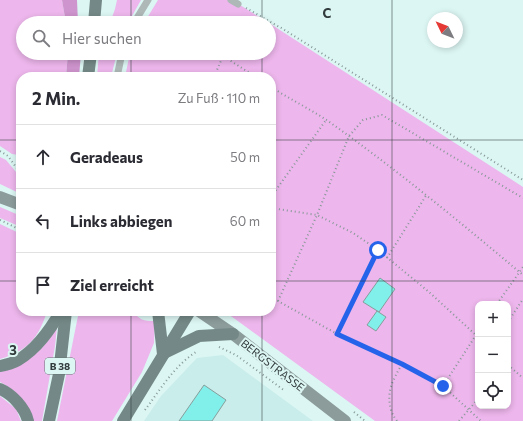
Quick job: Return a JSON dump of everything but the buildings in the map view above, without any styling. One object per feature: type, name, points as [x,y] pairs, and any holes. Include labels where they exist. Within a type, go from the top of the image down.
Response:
[{"type":"main road","points":[[95,16],[96,0]]},
{"type":"main road","points":[[89,72],[90,60]]},
{"type":"main road","points":[[0,197],[16,203]]},
{"type":"main road","points":[[0,366],[17,361],[37,346],[58,316]]},
{"type":"main road","name":"B 38","points":[[49,421],[59,374],[65,316]]},
{"type":"main road","points":[[159,316],[163,354]]},
{"type":"main road","points":[[123,421],[187,316]]},
{"type":"main road","name":"BERGSTRASSE","points":[[206,316],[233,334],[345,421]]},
{"type":"main road","points":[[163,354],[199,336],[233,334]]},
{"type":"main road","points":[[0,389],[18,402],[28,421]]},
{"type":"lane","points":[[138,16],[148,0]]},
{"type":"lane","points":[[231,0],[238,4]]},
{"type":"lane","points":[[118,72],[121,60]]},
{"type":"path","points":[[238,4],[260,16]]},
{"type":"path","points":[[276,25],[523,180]]},
{"type":"path","points":[[216,72],[221,60]]},
{"type":"path","points":[[229,60],[248,72]]},
{"type":"path","points":[[276,90],[326,120],[427,194],[523,275]]},
{"type":"path","points":[[481,421],[443,386],[402,364],[337,334],[278,301],[317,215],[349,136],[363,120],[382,115],[523,198]]},
{"type":"path","points":[[276,190],[326,120]]},
{"type":"path","points":[[0,151],[8,156],[16,167]]},
{"type":"path","points":[[387,258],[427,194]]},
{"type":"path","points":[[276,209],[317,215],[353,233],[378,250],[429,292],[475,334]]},
{"type":"path","points":[[0,220],[16,228]]},
{"type":"path","points":[[337,334],[378,250]]},
{"type":"path","points":[[499,301],[523,267]]},
{"type":"path","points":[[511,317],[523,299]]},
{"type":"path","points":[[443,386],[476,337]]},
{"type":"path","points":[[213,348],[219,347],[236,355],[287,393]]},
{"type":"path","points":[[142,415],[169,377],[192,354],[201,349]]},
{"type":"path","points":[[397,421],[393,417],[389,400],[390,389],[402,364]]},
{"type":"path","points":[[511,368],[523,378]]},
{"type":"path","points":[[459,421],[475,403]]},
{"type":"shaded area","points":[[0,0],[62,0],[65,16],[16,16],[16,60],[67,60],[66,72],[16,72],[16,155],[12,154],[0,146]]},
{"type":"shaded area","points":[[62,0],[77,0],[78,16],[65,16]]},
{"type":"shaded area","points":[[117,0],[141,0],[132,16],[112,16]]},
{"type":"shaded area","points":[[158,0],[229,0],[258,16],[148,16]]},
{"type":"shaded area","points":[[276,28],[523,187],[523,421],[375,421],[231,316],[276,316],[276,72],[126,72],[129,60],[276,60]]},
{"type":"shaded area","points":[[67,60],[80,60],[79,72],[66,72]]},
{"type":"shaded area","points":[[98,60],[115,60],[112,72],[97,72]]},
{"type":"shaded area","points":[[0,157],[6,160],[16,172],[16,192],[0,184]]},
{"type":"shaded area","points":[[0,207],[16,214],[16,225],[0,218]]},
{"type":"shaded area","points":[[0,224],[16,232],[16,316],[45,316],[40,329],[31,342],[18,352],[0,359]]},
{"type":"shaded area","points":[[78,316],[137,316],[147,321],[155,321],[154,343],[142,372],[112,421],[57,421]]},
{"type":"shaded area","points":[[57,327],[42,421],[33,421],[21,398],[0,382],[0,372],[10,369],[33,356],[46,343]]},
{"type":"shaded area","points":[[223,355],[313,421],[144,421],[161,396],[197,358]]},
{"type":"shaded area","points":[[0,396],[16,409],[21,421],[0,421]]},
{"type":"route","points":[[378,250],[337,334],[402,364],[443,386]]}]
